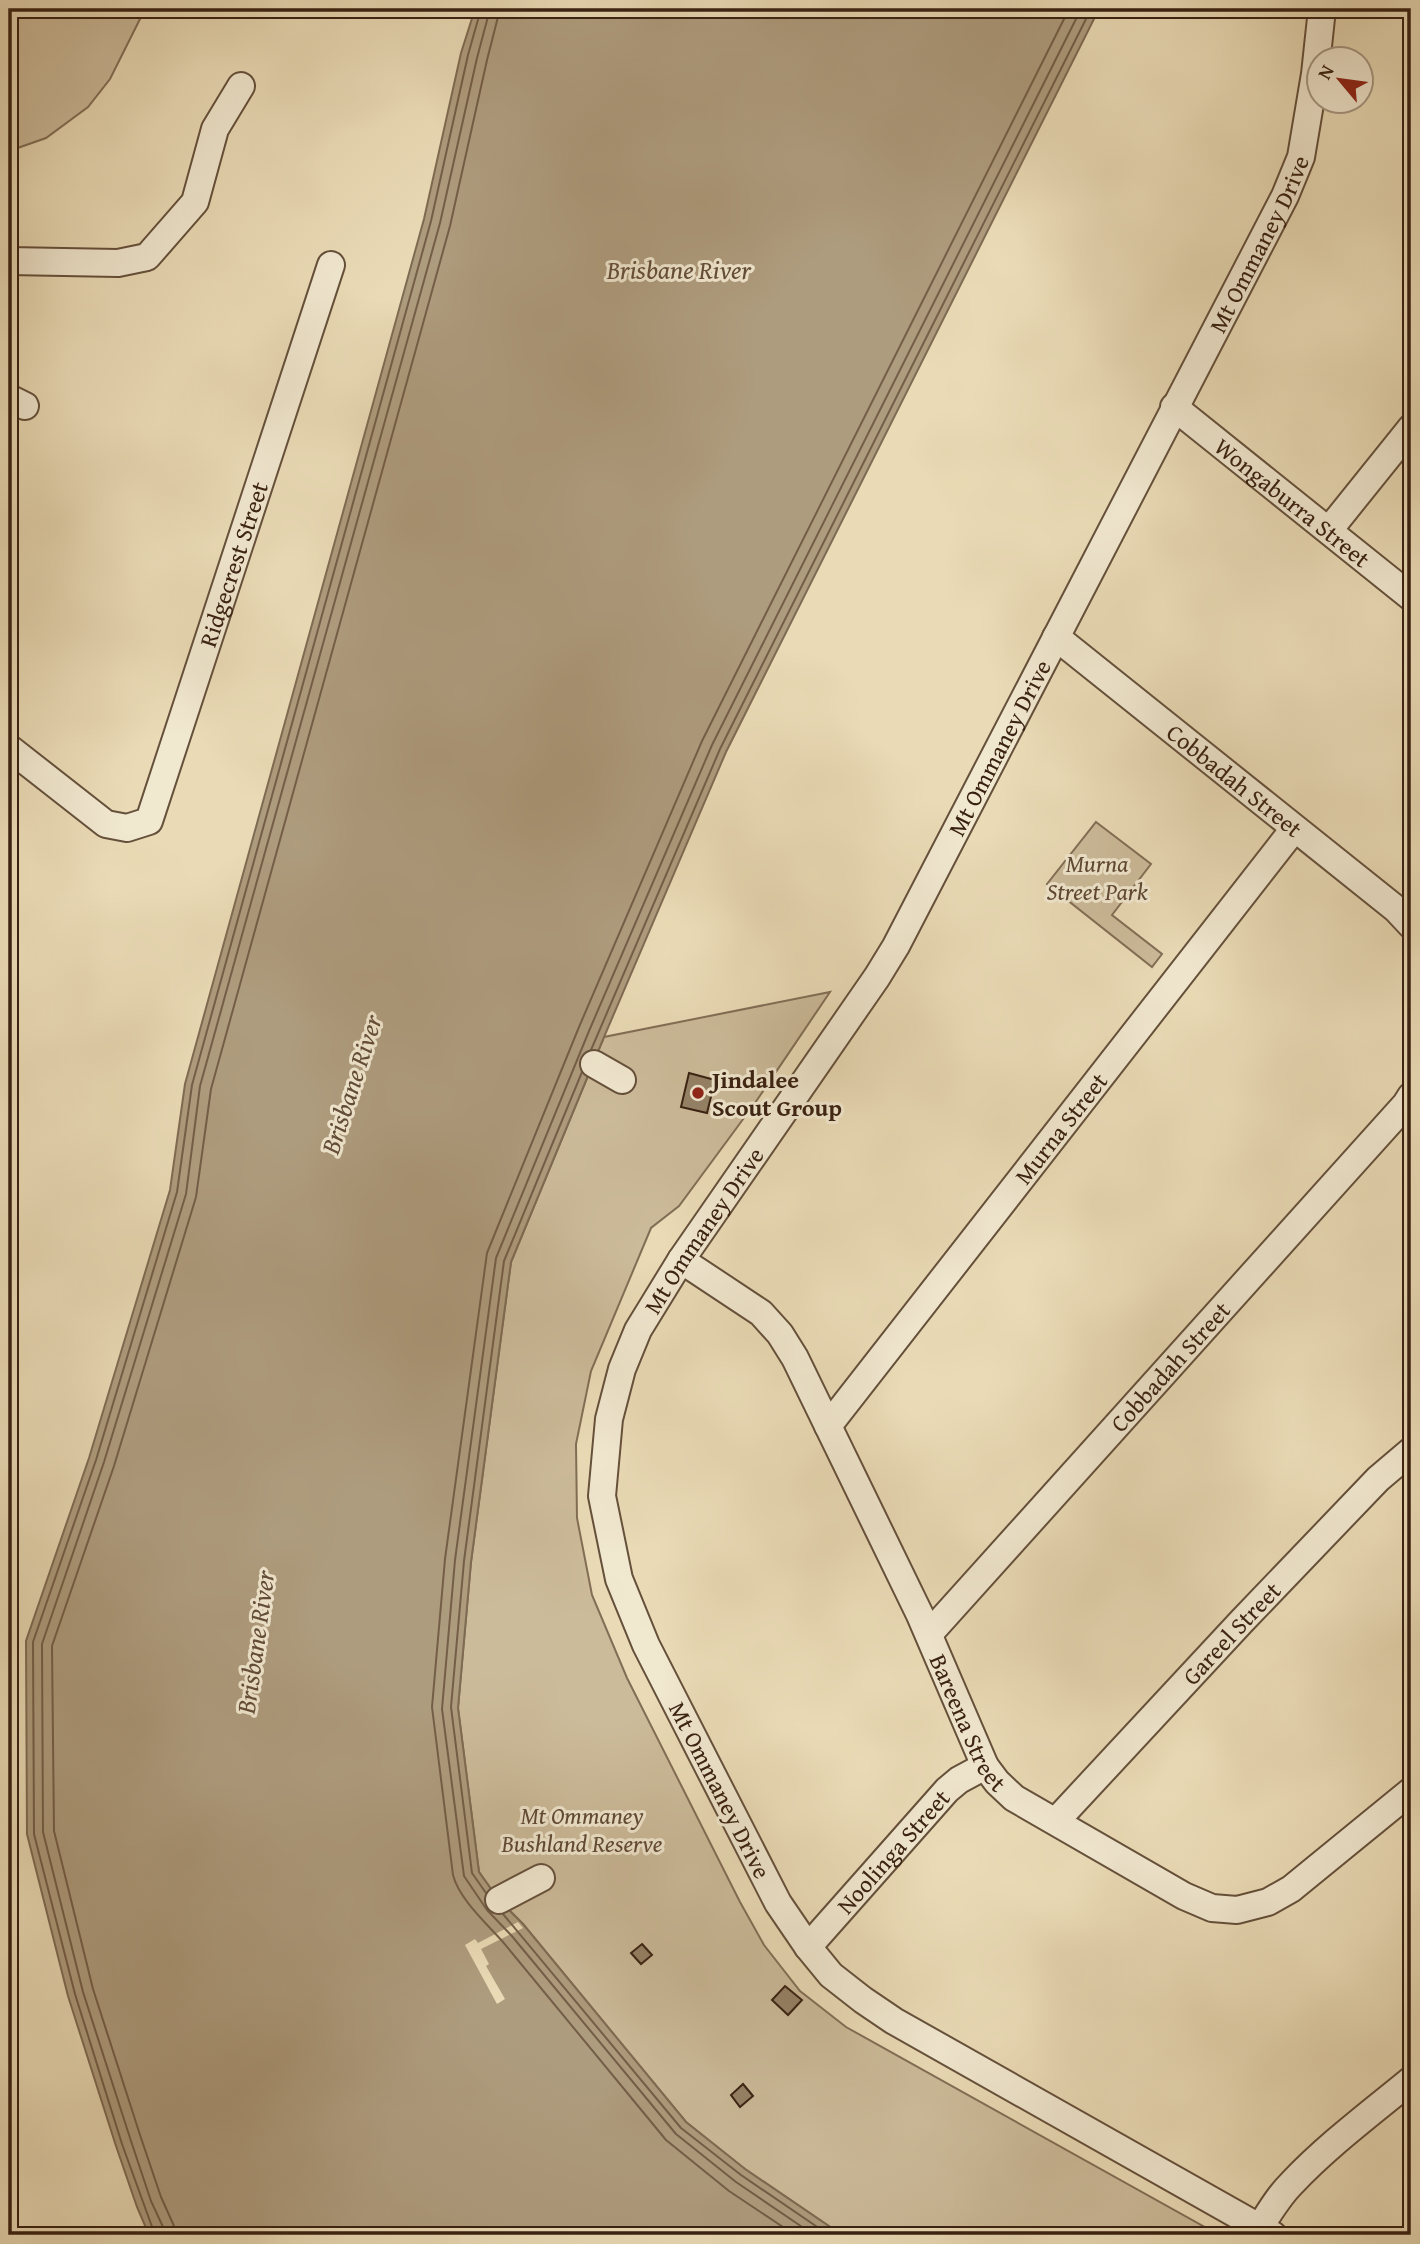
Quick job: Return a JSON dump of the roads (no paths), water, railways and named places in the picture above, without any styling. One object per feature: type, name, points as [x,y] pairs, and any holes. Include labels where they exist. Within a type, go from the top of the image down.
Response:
[{"type":"street","name":"Mt Ommaney Drive","points":[[1267,2231],[894,2021],[831,1975],[778,1903],[646,1645],[619,1579],[603,1496],[609,1419],[622,1370],[638,1330],[681,1261],[896,946],[1285,195],[1301,157],[1315,74],[1322,9]]},
{"type":"street","points":[[9,261],[118,263],[147,257],[195,202],[215,128],[241,86]]},
{"type":"street","name":"Ridgecrest Street","points":[[9,748],[106,824],[127,828],[149,821],[331,265]]},
{"type":"street","name":"Wongaburra Street","points":[[1174,407],[1411,597]]},
{"type":"street","points":[[1329,530],[1411,428]]},
{"type":"street","name":"Cobbadah Street","points":[[1056,637],[1396,909],[1411,925]]},
{"type":"street","name":"Murna Street","points":[[828,1426],[1294,828]]},
{"type":"street","points":[[594,1064],[622,1080]]},
{"type":"street","name":"Cobbadah Street","points":[[929,1634],[1411,1096]]},
{"type":"street","name":"Bareena Street","points":[[681,1261],[761,1313],[780,1334],[809,1385],[929,1634],[985,1766],[1014,1798],[1184,1896],[1212,1908],[1237,1910],[1268,1902],[1291,1889],[1411,1791]]},
{"type":"street","name":"Gareel Street","points":[[1056,1821],[1305,1555],[1378,1479],[1411,1451]]},
{"type":"street","name":"Noolinga Street","points":[[808,1947],[947,1790],[985,1766]]},
{"type":"street","points":[[499,1900],[541,1878]]},
{"type":"street","points":[[1267,2231],[1279,2198],[1292,2183],[1411,2080]]},
{"type":"water","name":"Brisbane River","points":[[475,9],[1099,9],[726,752],[511,1262],[471,1562],[458,1708],[479,1872],[499,1900],[523,1924],[686,2122],[745,2169],[842,2235],[149,2235],[116,2146],[68,1996],[27,1834],[26,1641],[89,1458],[170,1190],[185,1084],[424,219],[461,53]]},
{"type":"place","name":"Jindalee Scout Group","points":[[698,1093]]},
{"type":"park label","name":"Murna Street Park","points":[[1097,877]]},
{"type":"park label","name":"Mt Ommaney Bushland Reserve","points":[[582,1829]]}]
